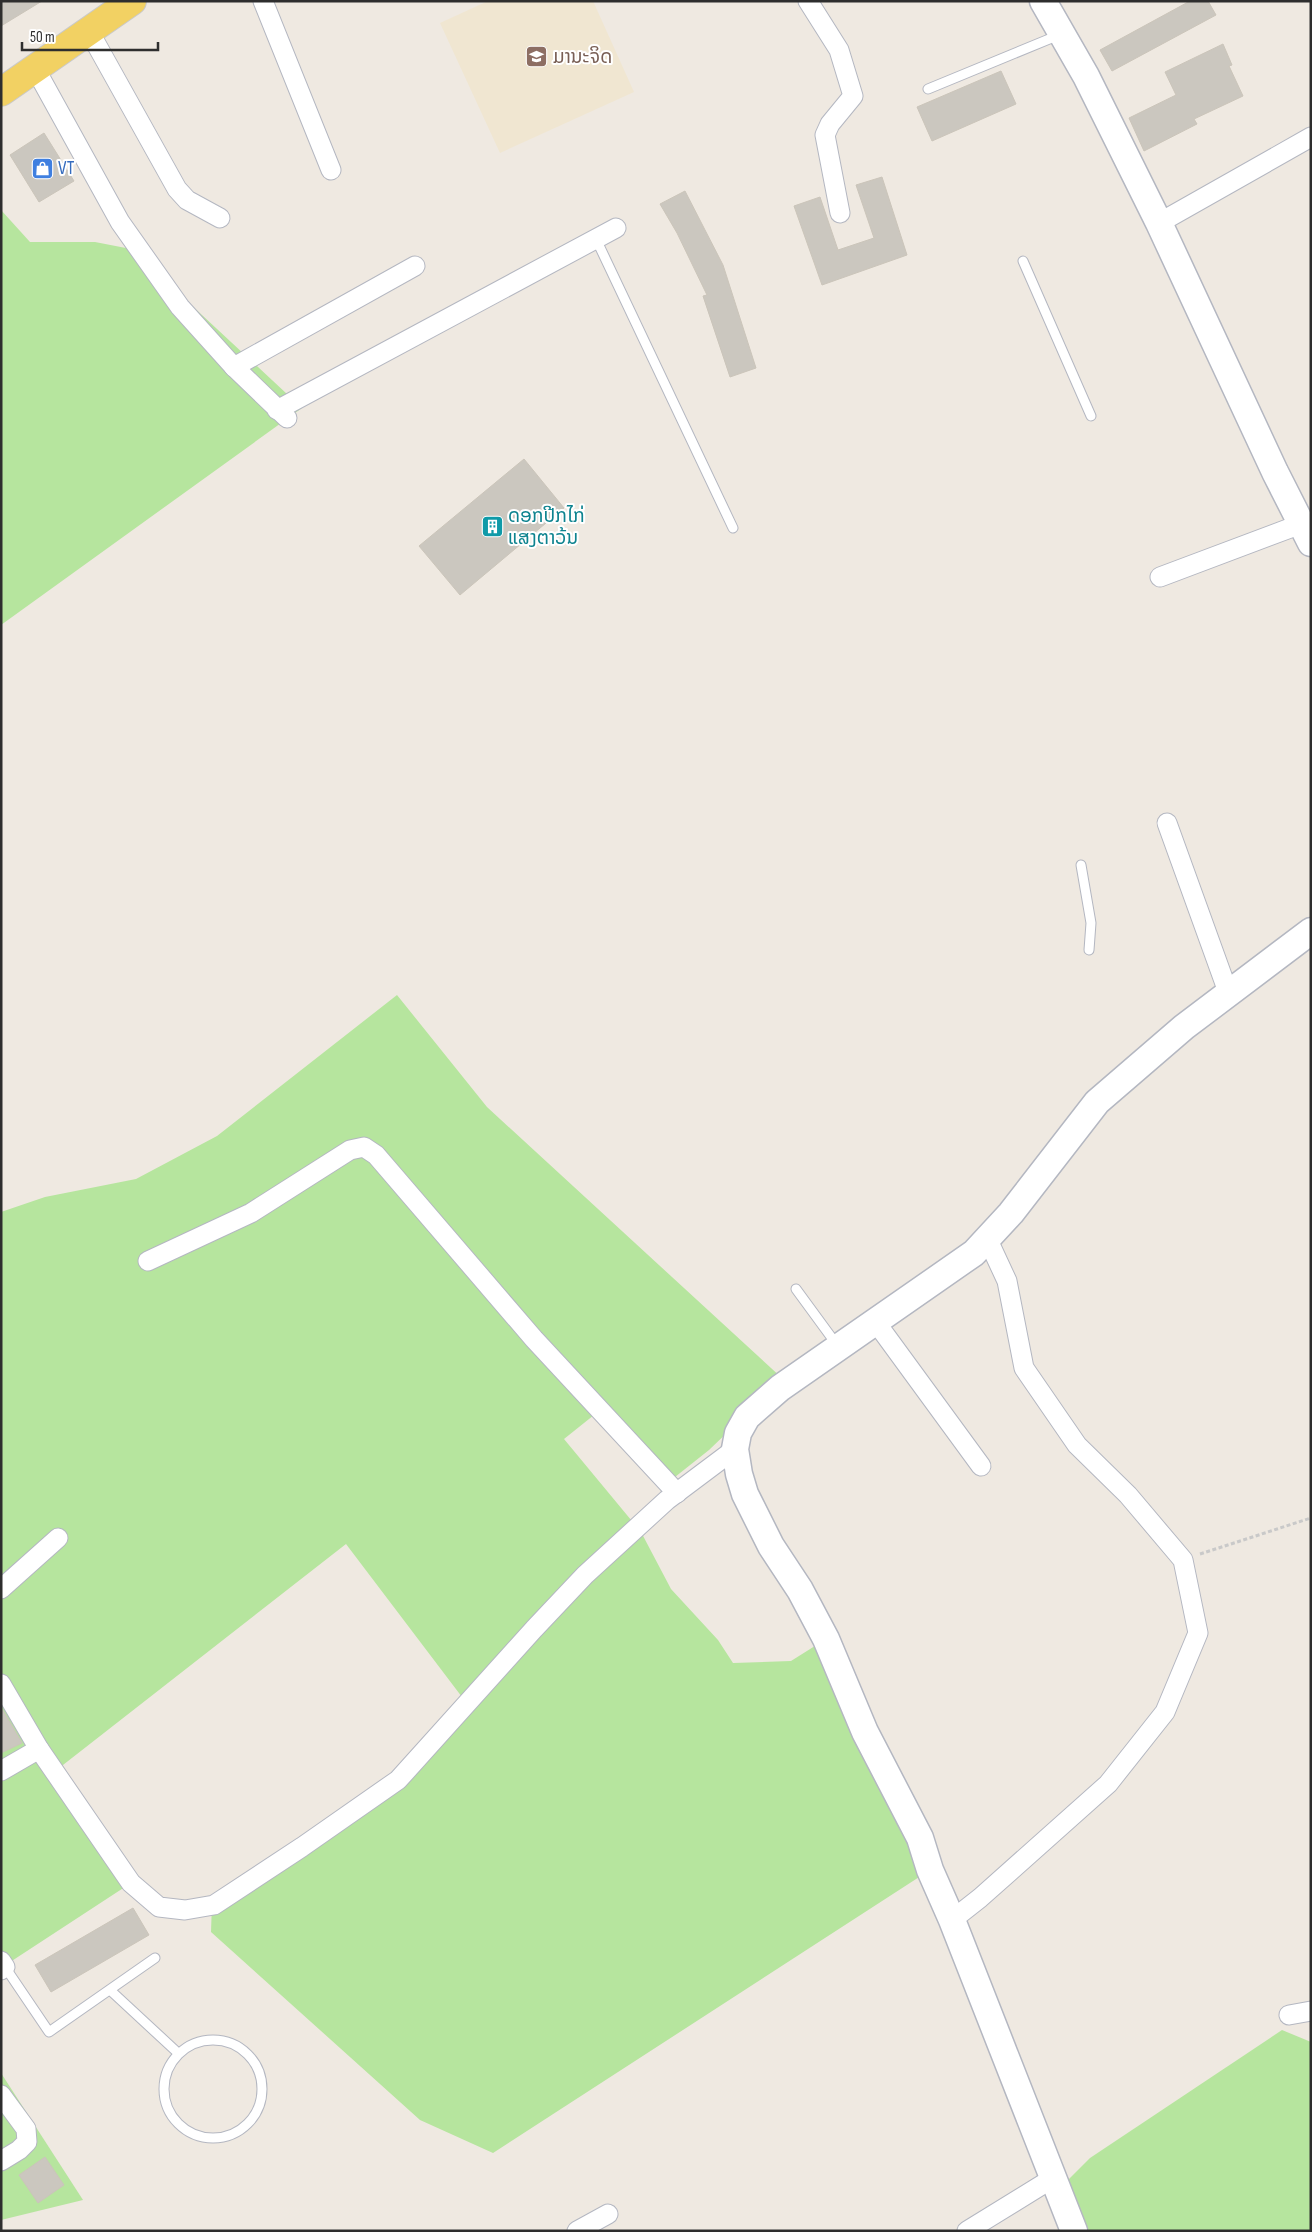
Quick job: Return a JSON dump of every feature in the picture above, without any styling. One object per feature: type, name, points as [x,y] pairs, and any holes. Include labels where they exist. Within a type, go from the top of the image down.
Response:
[{"type":"main road","points":[[1,92],[36,70],[132,1]]},
{"type":"street","points":[[263,1],[331,170]]},
{"type":"street","points":[[808,1],[839,50],[853,96],[830,124],[825,135],[840,213]]},
{"type":"street","points":[[1044,1],[1086,76],[1159,223],[1306,534],[1160,577]]},
{"type":"street","points":[[90,32],[177,189],[187,200],[220,218]]},
{"type":"street","points":[[36,70],[120,222],[180,307],[234,367],[282,414],[616,228]]},
{"type":"street","points":[[1159,223],[1311,137]]},
{"type":"street","points":[[234,367],[415,266]]},
{"type":"street","points":[[1168,823],[1228,992]]},
{"type":"street","points":[[1074,2231],[952,1920],[930,1870],[920,1838],[865,1732],[826,1639],[800,1590],[772,1546],[746,1494],[739,1474],[735,1449],[738,1433],[747,1417],[780,1388],[974,1253],[1023,1198],[1097,1102],[1184,1027],[1311,931]]},
{"type":"street","points":[[148,1260],[251,1213],[350,1150],[364,1147],[376,1155],[534,1339],[677,1493]]},
{"type":"street","points":[[952,1920],[980,1898],[1108,1784],[1165,1712],[1198,1633],[1182,1560],[1128,1495],[1077,1444],[1024,1368],[1007,1281],[988,1238]]},
{"type":"street","points":[[875,1321],[982,1466]]},
{"type":"street","points":[[1,1684],[39,1749],[132,1883],[160,1907],[185,1910],[214,1905],[398,1780],[579,1582],[667,1500],[735,1449]]},
{"type":"street","points":[[1,1589],[58,1538]]},
{"type":"street","points":[[1,1771],[39,1749]]},
{"type":"street","points":[[1289,2015],[1311,2011]]},
{"type":"street","points":[[1,2095],[26,2129],[27,2142],[19,2150],[1,2161]]},
{"type":"street","points":[[967,2231],[1053,2178]]},
{"type":"street","points":[[577,2231],[608,2214]]},
{"type":"lane","points":[[928,89],[1062,34]]},
{"type":"lane","points":[[596,239],[733,528]]},
{"type":"lane","points":[[1023,261],[1091,416]]},
{"type":"lane","points":[[1082,865],[1091,923],[1089,950]]},
{"type":"lane","points":[[796,1289],[838,1347]]},
{"type":"lane","points":[[3,1966],[49,2032],[155,1958]]},
{"type":"lane","points":[[110,1990],[178,2053]]},
{"type":"lane","points":[[207,2039],[223,2040],[238,2046],[251,2056],[260,2071],[263,2087],[261,2103],[254,2118],[243,2129],[228,2136],[212,2138],[196,2135],[182,2126],[171,2114],[165,2099],[164,2082],[169,2067],[178,2053],[192,2044],[207,2039]]},
{"type":"path","points":[[1182,1560],[1311,1518]]},
{"type":"shaded area","name":"ມານະຈິດ","points":[[488,1],[593,1],[634,92],[500,153],[440,23]]},
{"type":"green space","points":[[1,210],[30,242],[95,242],[131,249],[302,408],[1,625]]},
{"type":"green space","points":[[397,995],[487,1107],[783,1379],[709,1450],[675,1477],[604,1407],[564,1439],[641,1532],[671,1589],[718,1640],[733,1663],[791,1661],[826,1639],[930,1870],[493,2153],[420,2120],[211,1932],[212,1902],[397,1778],[465,1701],[346,1544],[54,1772],[131,1883],[1,1968],[1,1212],[45,1197],[136,1179],[217,1136]]},
{"type":"green space","points":[[1282,2030],[1311,2042],[1311,2231],[1074,2231],[1058,2190],[1090,2158]]},
{"type":"green space","points":[[1,2073],[83,2200],[1,2220]]},
{"type":"building","points":[[1,1],[42,1],[1,26]]},
{"type":"building","points":[[1190,1],[1208,1],[1216,15],[1112,71],[1100,50]]},
{"type":"building","points":[[1223,44],[1232,65],[1229,66],[1243,96],[1194,119],[1197,124],[1144,151],[1129,118],[1176,95],[1165,72]]},
{"type":"building","points":[[1001,71],[1016,104],[932,141],[917,107]]},
{"type":"building","name":"VT","points":[[44,133],[74,181],[39,202],[10,155]]},
{"type":"building","points":[[882,177],[907,255],[822,285],[794,206],[820,197],[838,250],[874,238],[856,185]]},
{"type":"building","points":[[685,191],[723,265],[756,368],[730,377],[703,296],[707,295],[677,233],[660,204]]},
{"type":"building","name":"ດອກປີກໄກ່ ແສງຕາວ້ນ","points":[[524,459],[564,508],[460,595],[419,546]]},
{"type":"building","points":[[1,1707],[22,1743],[1,1753]]},
{"type":"building","points":[[133,1908],[149,1935],[51,1992],[35,1965]]},
{"type":"building","points":[[45,2157],[64,2185],[38,2203],[19,2175]]},
{"type":"place","name":"ມານະຈິດ","points":[[537,57]]},
{"type":"place","name":"VT","points":[[42,168]]},
{"type":"place","name":"ດອກປີກໄກ່ ແສງຕາວ້ນ","points":[[492,527]]}]
